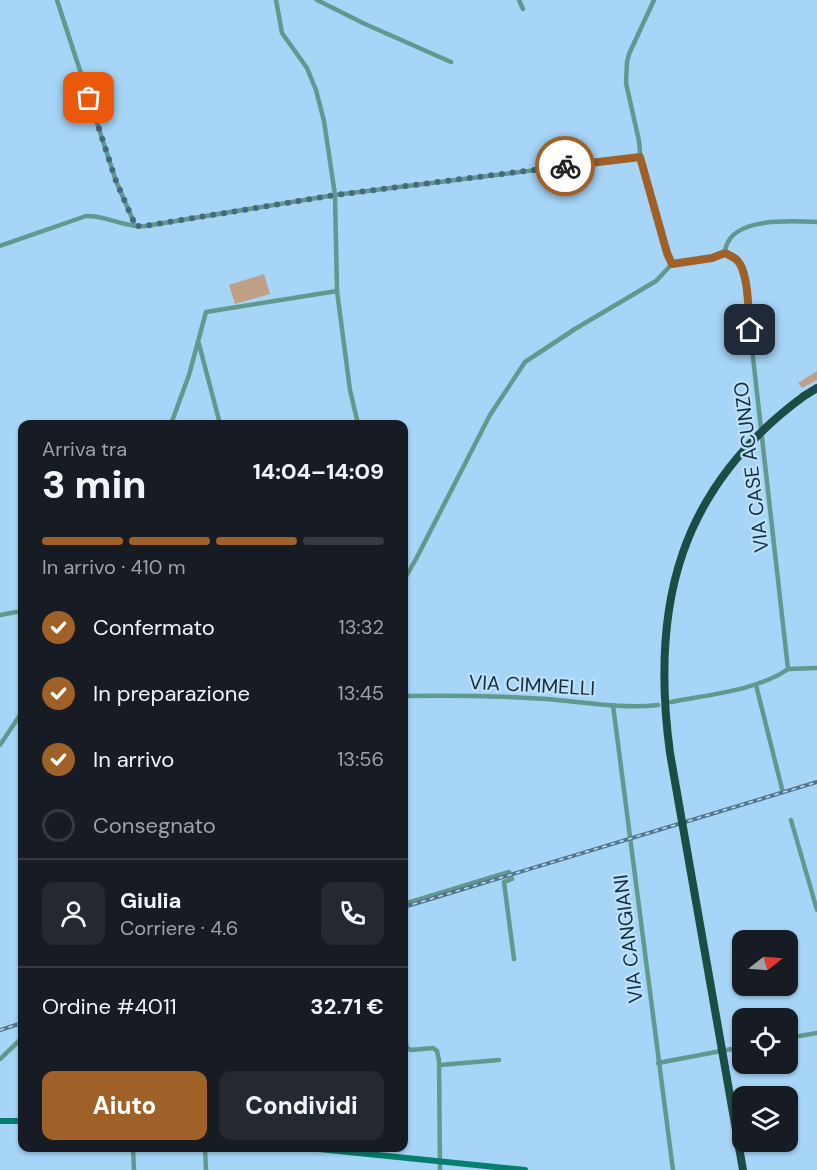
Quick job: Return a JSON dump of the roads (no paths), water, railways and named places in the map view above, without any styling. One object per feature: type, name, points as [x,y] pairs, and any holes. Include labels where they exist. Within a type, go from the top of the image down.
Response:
[{"type":"highway","points":[[743,1170],[670,753],[664,690],[664,648],[668,610],[676,575],[687,541],[705,504],[741,452],[771,422],[817,388]]},
{"type":"main road","points":[[0,1122],[18,1121]]},
{"type":"main road","points":[[349,1152],[485,1168],[524,1170]]},
{"type":"street","points":[[57,0],[113,172],[134,226]]},
{"type":"street","points":[[276,0],[282,33],[307,68],[324,120],[335,195],[337,291],[350,390],[357,420]]},
{"type":"street","points":[[317,0],[451,62]]},
{"type":"street","points":[[519,0],[523,9]]},
{"type":"street","points":[[654,0],[627,62],[626,82],[639,141],[640,157],[672,264]]},
{"type":"street","points":[[0,246],[86,216],[98,216],[134,226],[145,226],[335,195],[640,157]]},
{"type":"street","points":[[408,573],[490,415],[525,362],[656,281],[672,264],[712,258],[725,253],[726,245],[734,234],[759,223],[817,222]]},
{"type":"street","name":"VIA CASE ACUNZO","points":[[725,253],[733,256],[740,264],[745,286],[788,669]]},
{"type":"street","points":[[172,420],[199,344],[206,312],[337,291]]},
{"type":"street","points":[[199,344],[219,420]]},
{"type":"street","points":[[0,615],[18,612]]},
{"type":"street","points":[[671,702],[756,685],[779,676],[788,669],[817,668]]},
{"type":"street","points":[[756,685],[782,789]]},
{"type":"street","name":"VIA CIMMELLI","points":[[408,696],[467,695],[644,707],[658,705]]},
{"type":"street","name":"VIA CANGIANI","points":[[613,705],[673,1170]]},
{"type":"street","points":[[0,745],[18,718]]},
{"type":"street","points":[[791,820],[817,910]]},
{"type":"street","points":[[408,902],[509,872],[512,879],[504,882],[514,959]]},
{"type":"street","points":[[798,1036],[817,1033]]},
{"type":"street","points":[[0,1059],[18,1042]]},
{"type":"street","points":[[408,1048],[433,1048],[437,1051],[440,1065],[440,1170]]},
{"type":"street","points":[[658,1063],[732,1049]]},
{"type":"street","points":[[440,1065],[499,1060]]},
{"type":"street","points":[[133,1152],[134,1170]]},
{"type":"street","points":[[205,1152],[206,1170]]},
{"type":"railway","points":[[408,906],[817,782]]},
{"type":"railway","points":[[0,1030],[18,1024]]}]
